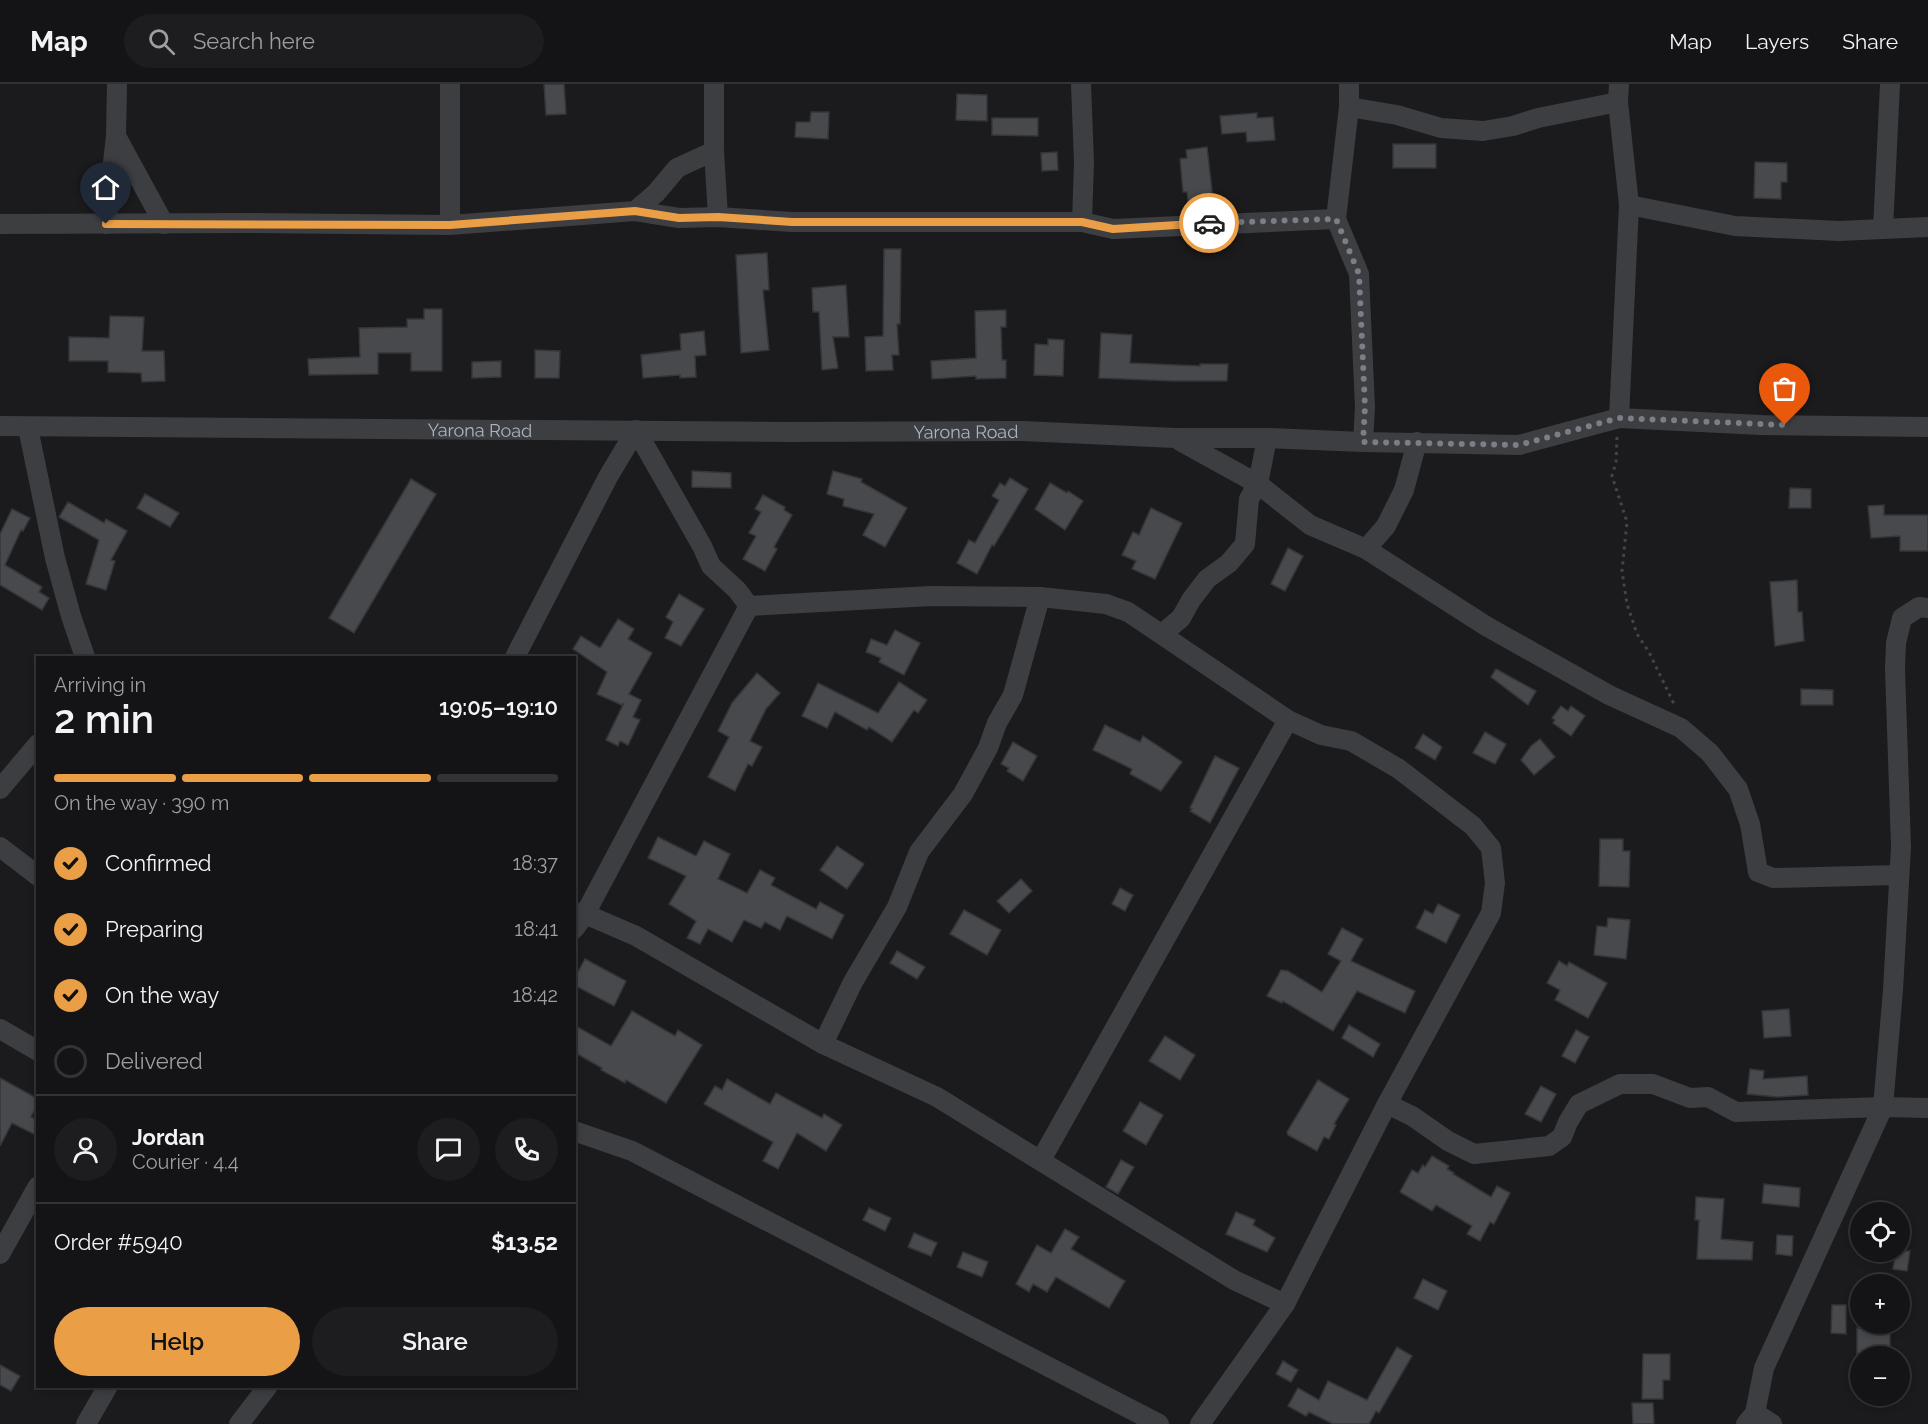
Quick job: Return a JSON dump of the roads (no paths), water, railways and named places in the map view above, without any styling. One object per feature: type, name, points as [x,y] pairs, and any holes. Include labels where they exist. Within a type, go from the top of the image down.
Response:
[{"type":"street","points":[[106,224],[116,136],[117,84]]},
{"type":"street","points":[[450,84],[450,225]]},
{"type":"street","points":[[714,84],[714,151],[718,217]]},
{"type":"street","points":[[1081,84],[1084,162],[1082,222]]},
{"type":"street","points":[[1349,84],[1349,107],[1336,219],[1359,274],[1365,407],[1363,442]]},
{"type":"street","points":[[1883,229],[1890,84]]},
{"type":"street","points":[[1349,107],[1396,115],[1441,128],[1483,131],[1513,126],[1618,93],[1629,205],[1619,418]]},
{"type":"street","points":[[116,136],[164,224]]},
{"type":"street","points":[[635,211],[656,193],[677,168],[714,151]]},
{"type":"street","points":[[1629,205],[1735,226],[1839,231],[1928,227]]},
{"type":"street","points":[[0,224],[450,225],[635,211],[679,218],[718,217],[792,222],[1082,222],[1113,229],[1336,219]]},
{"type":"street","name":"Yarona Road","points":[[0,426],[787,432],[1022,431],[1175,438],[1267,438],[1519,445],[1619,418],[1761,425],[1928,427]]},
{"type":"street","points":[[28,428],[55,558],[85,656]]},
{"type":"street","points":[[517,656],[608,477],[636,430],[711,566],[737,590],[749,606]]},
{"type":"street","points":[[1175,438],[1258,484],[1310,525],[1366,549],[1486,626],[1610,695],[1681,728],[1710,753],[1738,789],[1750,824],[1758,872],[1773,878],[1898,875]]},
{"type":"street","points":[[1162,634],[1181,618],[1207,579],[1229,563],[1245,544],[1249,499],[1258,484],[1267,438]]},
{"type":"street","points":[[1366,549],[1386,526],[1404,490],[1417,442]]},
{"type":"street","points":[[749,606],[931,596],[1040,597],[1106,604],[1128,612],[1288,720],[1321,735],[1351,741],[1399,769],[1473,826],[1491,848],[1495,884],[1491,913],[1387,1104],[1285,1304],[1200,1424]]},
{"type":"street","points":[[823,1044],[853,982],[897,907],[919,852],[963,794],[988,748],[997,723],[1013,694],[1040,597]]},
{"type":"street","points":[[749,606],[578,919],[636,936],[823,1044],[936,1097],[1234,1280],[1285,1304]]},
{"type":"street","points":[[1772,1424],[1751,1418],[1764,1368],[1883,1107],[1893,990],[1901,847],[1896,643],[1902,618],[1919,607],[1928,608]]},
{"type":"street","points":[[1041,1160],[1288,720]]},
{"type":"street","points":[[0,789],[36,746]]},
{"type":"street","points":[[0,847],[36,874]]},
{"type":"street","points":[[0,1029],[36,1050]]},
{"type":"street","points":[[1387,1104],[1412,1116],[1448,1141],[1474,1154],[1549,1146],[1562,1137],[1579,1104],[1620,1084],[1653,1084],[1690,1098],[1708,1097],[1736,1112],[1883,1107],[1928,1108]]},
{"type":"street","points":[[576,1132],[632,1151],[1159,1424]]},
{"type":"street","points":[[0,1254],[36,1190]]},
{"type":"street","points":[[86,1424],[107,1388]]},
{"type":"street","points":[[239,1424],[266,1388]]}]
